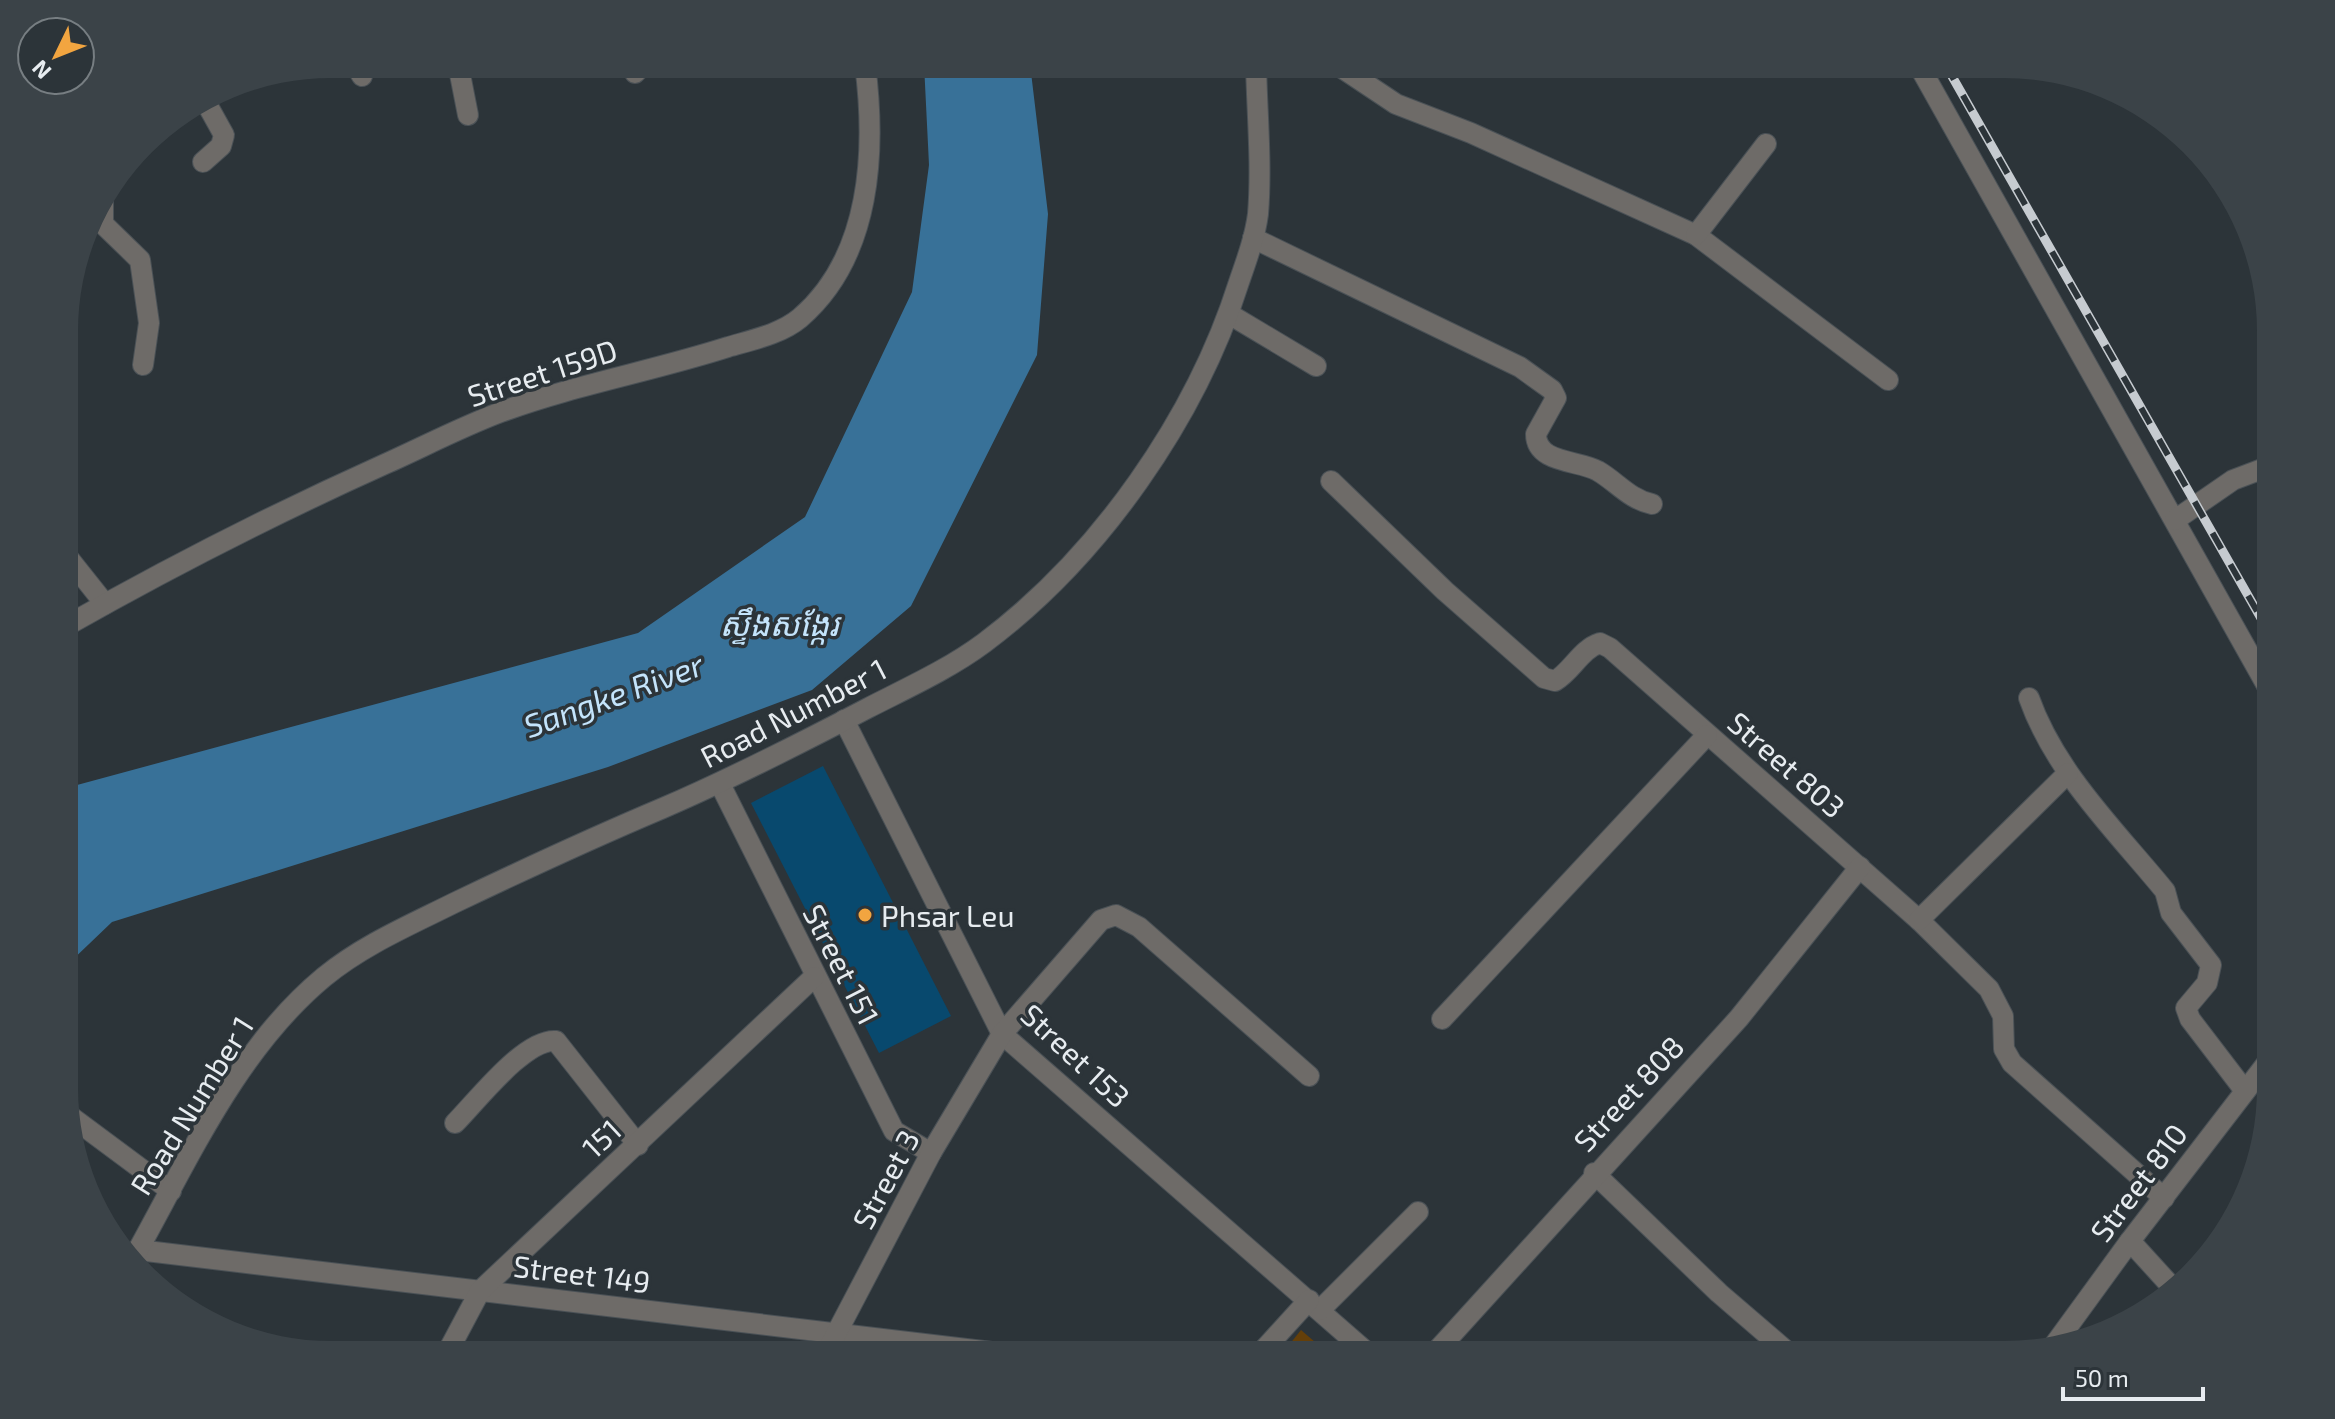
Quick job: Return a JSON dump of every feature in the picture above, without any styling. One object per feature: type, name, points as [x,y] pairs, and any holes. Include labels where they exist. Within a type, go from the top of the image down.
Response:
[{"type":"street","name":"Road Number 1","points":[[138,1251],[260,1043],[303,995],[329,973],[361,950],[491,885],[720,784],[982,644],[1028,605],[1075,557],[1118,507],[1161,448],[1200,382],[1229,314],[1258,212],[1256,78]]},
{"type":"street","points":[[1358,78],[1396,104],[1485,139],[1696,235],[1888,380]]},
{"type":"street","points":[[1926,78],[2256,666]]},
{"type":"street","points":[[461,79],[468,115]]},
{"type":"street","name":"Street 159D","points":[[78,619],[270,516],[501,412],[772,334],[799,319],[820,296],[844,257],[862,212],[871,141],[866,79]]},
{"type":"street","points":[[203,162],[221,146],[224,135],[210,109]]},
{"type":"street","points":[[1696,235],[1766,144]]},
{"type":"street","points":[[103,222],[140,260],[149,323],[143,365]]},
{"type":"street","points":[[1253,238],[1520,367],[1552,390],[1556,398],[1536,434],[1539,445],[1553,458],[1597,470],[1637,500],[1652,504]]},
{"type":"street","points":[[1229,314],[1316,366]]},
{"type":"street","points":[[2175,520],[2233,480],[2256,471]]},
{"type":"street","name":"Street 803","points":[[1331,481],[1445,591],[1544,678],[1555,681],[1566,675],[1590,646],[1600,643],[1707,735],[1919,920],[1998,1001],[2003,1016],[2004,1049],[2012,1063],[2164,1198]]},
{"type":"street","points":[[78,570],[105,604]]},
{"type":"street","points":[[2029,698],[2039,725],[2068,773],[2165,891],[2171,913],[2211,965],[2207,983],[2186,1008],[2190,1019],[2245,1091]]},
{"type":"street","name":"Street 153","points":[[844,720],[1002,1034],[1354,1340]]},
{"type":"street","points":[[1442,1019],[1707,735]]},
{"type":"street","points":[[1919,920],[2068,773]]},
{"type":"street","name":"Street 151","points":[[720,784],[814,977],[894,1131],[931,1153]]},
{"type":"street","name":"Street 808","points":[[1446,1340],[1594,1173],[1739,1018],[1860,867]]},
{"type":"street","name":"Street 3","points":[[833,1341],[931,1153],[1002,1034],[1101,920],[1116,915],[1139,927],[1309,1076]]},
{"type":"street","name":"151","points":[[453,1341],[480,1291],[814,977]]},
{"type":"street","points":[[455,1123],[521,1055],[544,1040],[556,1041],[638,1145]]},
{"type":"street","name":"Street 810","points":[[2062,1334],[2256,1077]]},
{"type":"street","points":[[81,1124],[171,1191]]},
{"type":"street","points":[[1594,1173],[1719,1293],[1774,1340]]},
{"type":"street","points":[[1275,1340],[1418,1212]]},
{"type":"street","points":[[2130,1241],[2167,1281]]},
{"type":"street","name":"Street 149","points":[[141,1255],[900,1341]]},
{"type":"shaded area","points":[[1301,1330],[1313,1340],[1293,1340]]},
{"type":"water","name":"ស្ទឹងសង្កែរ","points":[[925,79],[1032,79],[1048,214],[1037,355],[911,606],[812,690],[608,767],[112,922],[78,955],[78,785],[638,633],[805,517],[912,292],[929,165]]},
{"type":"building","points":[[823,766],[951,1016],[879,1053],[751,803]]},
{"type":"railway","points":[[1953,78],[2256,609]]},
{"type":"place","name":"Phsar Leu","points":[[865,915]]},
{"type":"water label","name":"Sangke River","points":[[613,694]]}]
